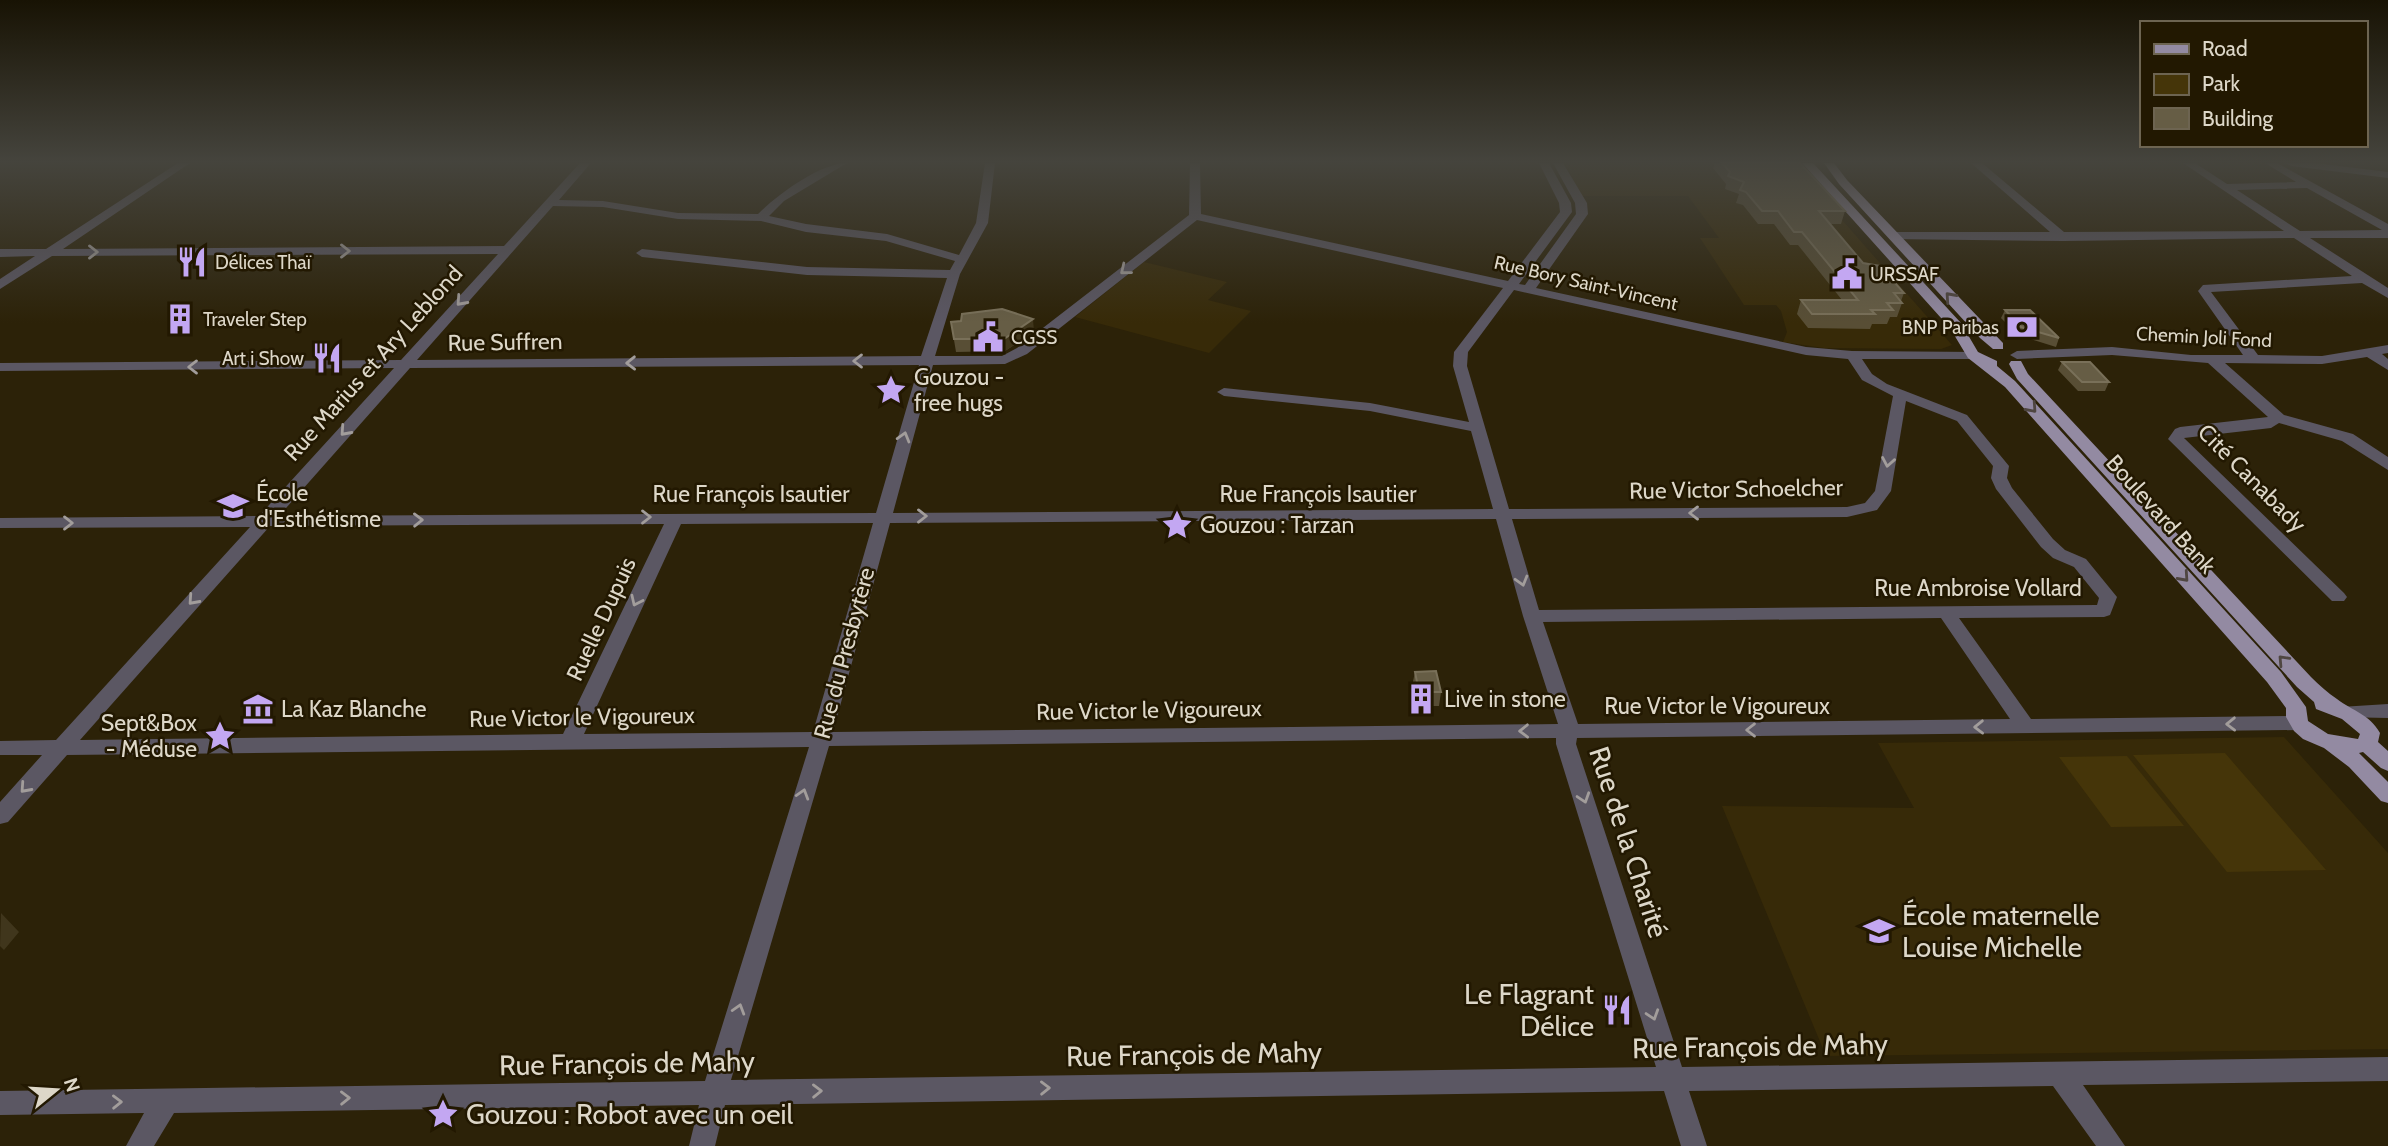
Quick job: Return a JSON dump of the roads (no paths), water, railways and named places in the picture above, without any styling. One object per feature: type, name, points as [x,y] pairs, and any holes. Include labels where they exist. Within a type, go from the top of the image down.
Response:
[{"type":"main road","name":"Boulevard Bank","points":[[1856,216],[1956,326],[1975,354],[2019,394],[2274,677],[2298,715]]},
{"type":"main road","points":[[1876,216],[1985,335],[2017,359]]},
{"type":"main road","points":[[1998,346],[1978,344],[1975,354],[1997,365],[2017,359]]},
{"type":"main road","name":"Boulevard Bank","points":[[2017,359],[2022,376],[2298,677],[2370,733],[2367,744]]},
{"type":"main road","points":[[2340,709],[2310,702],[2298,715],[2356,762],[2388,795]]},
{"type":"main road","points":[[2328,742],[2351,748],[2367,744],[2388,763]]},
{"type":"street","points":[[0,285],[104,216]]},
{"type":"street","name":"Rue Marius et Ary Leblond","points":[[0,816],[538,216]]},
{"type":"street","points":[[698,216],[761,218],[806,228],[887,238],[964,260]]},
{"type":"street","name":"Rue du Presbytère","points":[[702,1146],[727,1047],[821,739],[881,516],[927,361],[954,274],[964,260],[983,216]]},
{"type":"street","name":"Rue Suffren","points":[[0,367],[1005,360],[1022,351],[1194,216]]},
{"type":"street","name":"Rue Bory Saint-Vincent","points":[[1197,216],[1805,351],[1852,355],[1975,354]]},
{"type":"street","name":"Rue de la Charité","points":[[1563,216],[1461,352],[1460,366],[1532,616],[1568,724],[1566,744],[1694,1146]]},
{"type":"street","points":[[1529,289],[1580,216]]},
{"type":"street","points":[[2039,216],[2063,237]]},
{"type":"street","points":[[2267,216],[2388,294]]},
{"type":"street","points":[[2362,216],[2388,232]]},
{"type":"street","points":[[1894,236],[2298,237],[2388,232]]},
{"type":"street","points":[[0,253],[507,250]]},
{"type":"street","points":[[642,253],[807,271],[954,274]]},
{"type":"street","points":[[2254,360],[2204,291],[2208,288],[2364,279]]},
{"type":"street","name":"Chemin Joli Fond","points":[[2017,359],[2112,351],[2213,360],[2322,360],[2388,349]]},
{"type":"street","points":[[2370,352],[2388,366]]},
{"type":"street","points":[[1852,355],[1867,377],[1900,395]]},
{"type":"street","name":"Cité Canabady","points":[[2213,360],[2276,417],[2336,431],[2356,439],[2388,465]]},
{"type":"street","points":[[1224,392],[1370,407],[1477,428]]},
{"type":"street","name":"Rue Victor Schoelcher","points":[[1502,515],[1847,512],[1871,507],[1883,491],[1900,395]]},
{"type":"street","name":"Rue Ambroise Vollard","points":[[1532,616],[2104,611],[2108,597],[2080,564],[2059,554],[2047,543],[2004,489],[1999,478],[2001,467],[1962,418],[1900,395]]},
{"type":"street","name":"Cité Canabady","points":[[2276,417],[2271,423],[2180,432],[2176,439],[2338,597]]},
{"type":"street","name":"Rue François Isautier","points":[[0,523],[676,517],[1502,515]]},
{"type":"street","name":"Ruelle Dupuis","points":[[569,742],[676,517]]},
{"type":"street","points":[[1945,611],[2025,726]]},
{"type":"street","points":[[2340,709],[2388,711]]},
{"type":"street","name":"Rue Victor le Vigoureux","points":[[0,748],[2025,726],[2298,715]]},
{"type":"street","name":"Rue François de Mahy","points":[[0,1103],[2388,1069]]},
{"type":"street","points":[[2059,1073],[2112,1146]]},
{"type":"street","points":[[139,1146],[167,1101]]},
{"type":"place","name":"Délices Thaï","points":[[192,262]]},
{"type":"place","name":"URSSAF","points":[[1847,274]]},
{"type":"place","name":"Traveler Step","points":[[180,319]]},
{"type":"place","name":"BNP Paribas","points":[[2022,327]]},
{"type":"place","name":"CGSS","points":[[988,337]]},
{"type":"place","name":"Art i Show","points":[[327,358]]},
{"type":"place","name":"Gouzou - free hugs","points":[[891,390]]},
{"type":"place","name":"École d'Esthétisme","points":[[233,506]]},
{"type":"place","name":"Gouzou : Tarzan","points":[[1177,525]]},
{"type":"place","name":"Live in stone","points":[[1421,699]]},
{"type":"place","name":"La Kaz Blanche","points":[[258,709]]},
{"type":"place","name":"Sept&Box - Méduse","points":[[220,736]]},
{"type":"place","name":"École maternelle Louise Michelle","points":[[1879,931]]},
{"type":"place","name":"Le Flagrant Délice","points":[[1617,1010]]},
{"type":"place","name":"Gouzou : Robot avec un oeil","points":[[443,1114]]}]
